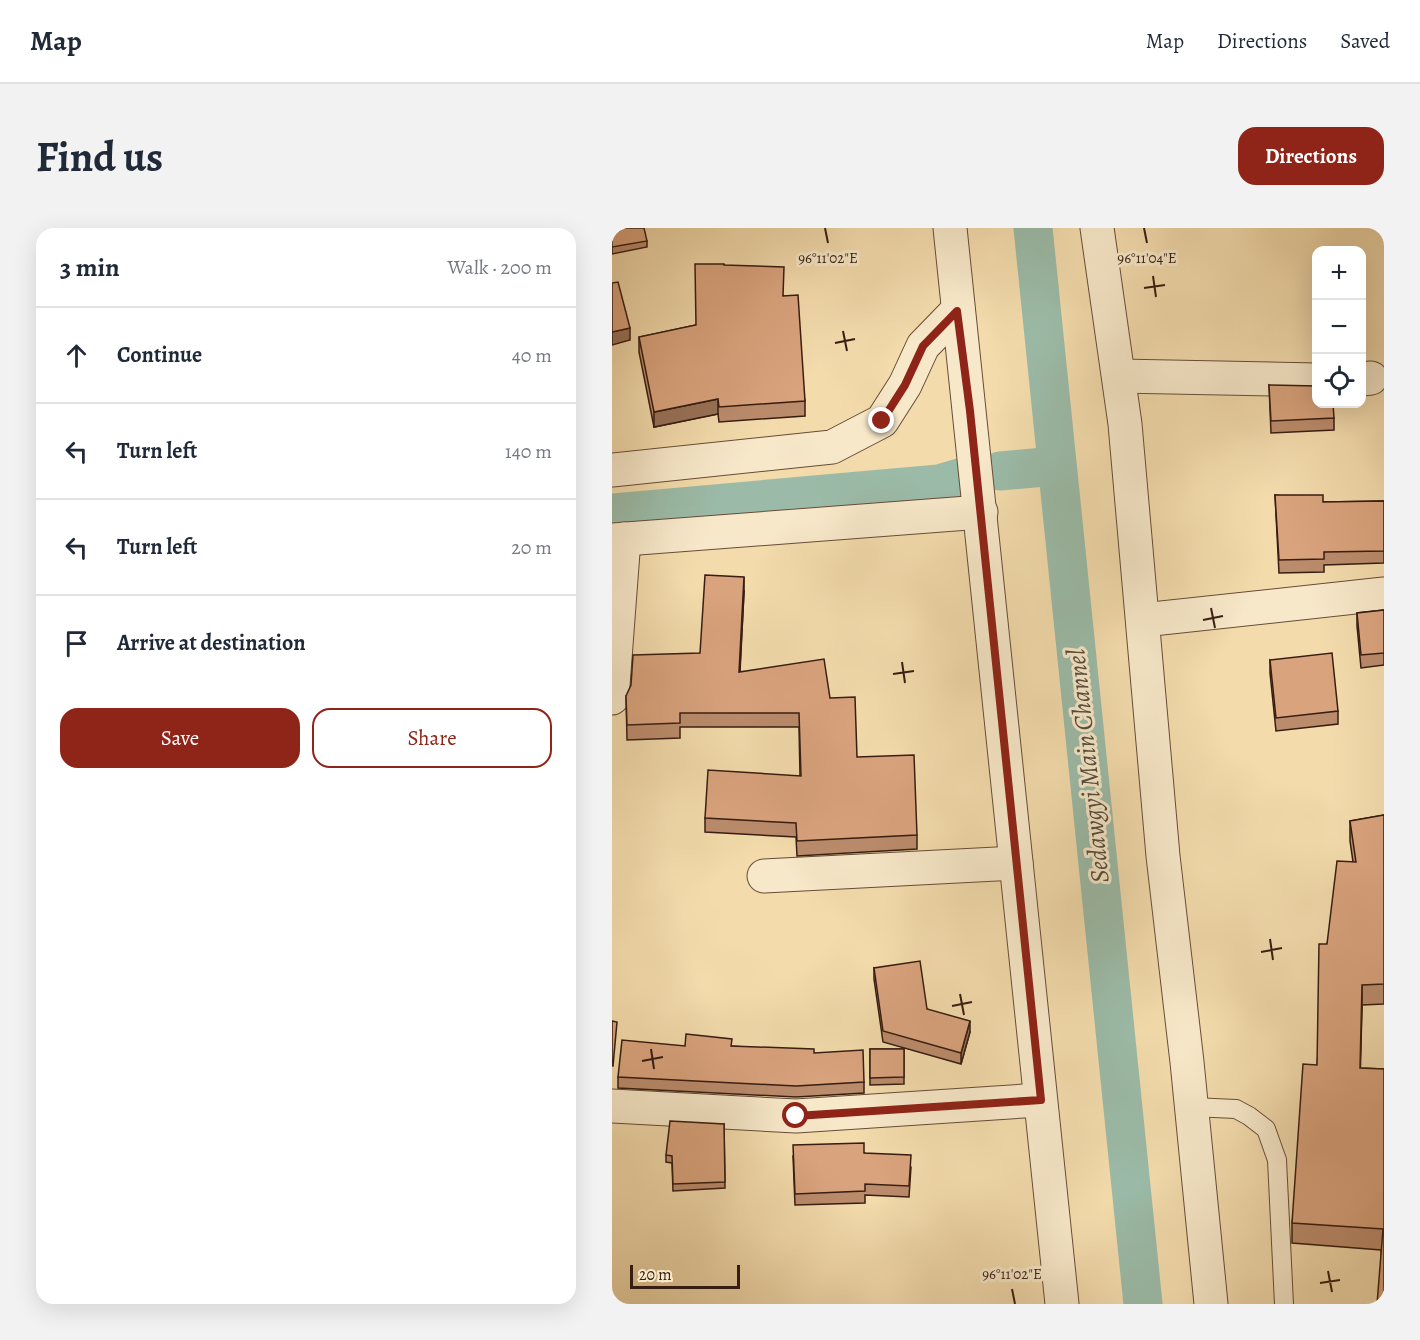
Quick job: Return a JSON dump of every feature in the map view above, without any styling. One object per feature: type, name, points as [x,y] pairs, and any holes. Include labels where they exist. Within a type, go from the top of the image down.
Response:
[{"type":"street","points":[[950,228],[1062,1304]]},
{"type":"street","points":[[1097,228],[1119,376],[1163,856],[1192,1107],[1211,1304]]},
{"type":"street","points":[[612,470],[832,447],[882,421],[905,385],[923,346],[957,311]]},
{"type":"street","points":[[1119,376],[1312,380]]},
{"type":"street","points":[[612,698],[618,539],[981,512]]},
{"type":"street","points":[[1143,620],[1384,594]]},
{"type":"street","points":[[764,876],[1016,862]]},
{"type":"street","points":[[612,1106],[796,1116],[1041,1100]]},
{"type":"lane","points":[[1192,1107],[1236,1110],[1250,1116],[1266,1130],[1277,1160],[1284,1304]]},
{"type":"building","points":[[612,228],[644,228],[647,241],[612,247]]},
{"type":"building","points":[[695,264],[784,267],[783,296],[798,295],[805,401],[719,407],[718,399],[654,412],[639,337],[696,325]]},
{"type":"building","points":[[618,282],[630,328],[612,332],[612,283]]},
{"type":"building","points":[[1269,385],[1312,386],[1312,408],[1333,408],[1334,418],[1271,421]]},
{"type":"building","points":[[1275,495],[1323,495],[1323,502],[1384,501],[1384,551],[1324,552],[1324,559],[1279,560]]},
{"type":"building","points":[[705,575],[744,577],[739,672],[824,659],[830,698],[855,697],[857,757],[914,755],[917,835],[797,841],[796,823],[705,818],[708,770],[801,776],[799,713],[680,713],[680,723],[627,725],[626,696],[631,685],[633,655],[700,653]]},
{"type":"building","points":[[1384,610],[1384,653],[1361,655],[1357,613]]},
{"type":"building","points":[[1332,653],[1338,711],[1276,718],[1270,660]]},
{"type":"building","points":[[1384,815],[1384,984],[1362,985],[1360,1068],[1384,1069],[1384,1304],[1377,1304],[1383,1229],[1292,1223],[1303,1064],[1317,1065],[1319,944],[1327,944],[1337,861],[1356,862],[1350,821]]},
{"type":"building","points":[[920,961],[927,1009],[970,1021],[961,1053],[883,1031],[874,968]]},
{"type":"building","points":[[612,1021],[617,1022],[613,1066],[612,1066]]},
{"type":"building","points":[[686,1034],[732,1039],[731,1046],[814,1049],[814,1053],[863,1050],[864,1082],[796,1086],[618,1077],[622,1040],[685,1046]]},
{"type":"building","points":[[870,1049],[904,1049],[904,1077],[870,1078]]},
{"type":"building","points":[[670,1121],[724,1124],[725,1182],[673,1184],[672,1156],[666,1155]]},
{"type":"building","points":[[864,1143],[864,1153],[911,1155],[909,1186],[865,1184],[865,1191],[795,1194],[793,1145]]},
{"type":"waterway","name":"Sedawgyi Main Channel","points":[[1033,228],[1143,1304]]},
{"type":"waterway","points":[[1000,471],[1056,466]]},
{"type":"waterway","points":[[612,513],[939,484],[963,477]]},
{"type":"route","points":[[796,1116],[1041,1100],[970,411],[957,311],[923,346],[905,385],[882,421]]}]
